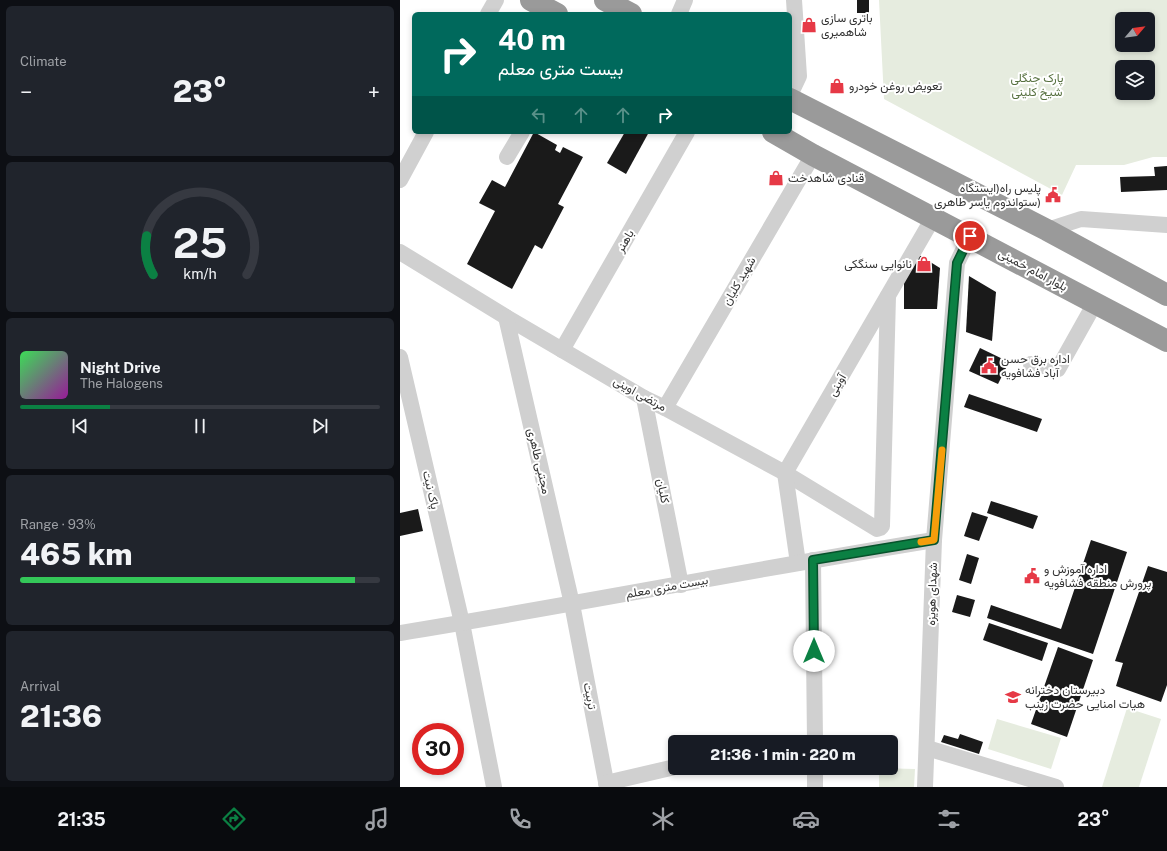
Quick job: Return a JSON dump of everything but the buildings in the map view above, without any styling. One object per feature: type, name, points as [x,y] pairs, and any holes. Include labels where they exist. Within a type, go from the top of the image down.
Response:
[{"type":"highway","points":[[531,0],[553,12]]},
{"type":"highway","points":[[605,0],[627,12]]},
{"type":"highway","points":[[792,100],[1047,230],[1167,296]]},
{"type":"highway","name":"بلوار امام خمینی","points":[[776,134],[813,155],[970,236],[1167,341]]},
{"type":"street","points":[[489,12],[496,0]]},
{"type":"street","points":[[680,12],[685,0]]},
{"type":"street","points":[[792,91],[799,76],[794,0]]},
{"type":"street","points":[[400,180],[425,134]]},
{"type":"street","points":[[508,157],[521,134]]},
{"type":"street","name":"باهنر","points":[[562,350],[686,134]]},
{"type":"street","name":"شهید کلیان","points":[[665,408],[813,155]]},
{"type":"street","name":"آوینی","points":[[785,473],[933,218]]},
{"type":"street","points":[[1047,230],[1081,219],[1167,225]]},
{"type":"street","name":"شهدای هویزه","points":[[925,787],[934,540],[957,263],[970,236]]},
{"type":"street","name":"مرتضی اوینی","points":[[400,252],[506,317],[644,398],[785,473],[877,529],[882,526],[888,296]]},
{"type":"street","points":[[1031,364],[1058,369],[1095,302]]},
{"type":"street","name":"مجتبی طاهری","points":[[506,317],[572,604]]},
{"type":"street","name":"پاک نیت","points":[[400,357],[462,623],[494,787]]},
{"type":"street","name":"کلیان","points":[[644,398],[681,585]]},
{"type":"street","points":[[785,473],[806,561],[815,735]]},
{"type":"street","name":"بیست متری معلم","points":[[400,633],[681,585],[806,561],[934,540]]},
{"type":"street","name":"تربیت","points":[[572,604],[607,785]]},
{"type":"street","points":[[927,748],[1051,786]]},
{"type":"street","points":[[607,785],[668,769]]},
{"type":"street","points":[[815,775],[815,787]]},
{"type":"green space","name":"پارک جنگلی شیخ کلینی","points":[[879,0],[1167,0],[1167,157],[1153,157],[1124,165],[1076,165],[1062,195],[884,99]]},
{"type":"green space","points":[[1127,708],[1161,719],[1139,787],[1102,787]]},
{"type":"green space","points":[[997,719],[1061,738],[1051,769],[988,749]]},
{"type":"green space","points":[[898,769],[915,769],[914,787],[879,787],[879,775],[898,775]]},
{"type":"slow traffic","points":[[921,542],[934,540],[942,450]]},
{"type":"place","name":"باتری سازی شاهمیری","points":[[809,25]]},
{"type":"place","name":"تعویض روغن خودرو","points":[[837,86]]},
{"type":"place","name":"قنادی شاهدخت","points":[[776,178]]},
{"type":"place","name":"پلیس راه(ایستگاه ستواندوم یاسر طاهری)","points":[[1053,195]]},
{"type":"place","name":"نانوایی سنگکی","points":[[924,264]]},
{"type":"place","name":"اداره برق حسن آباد فشافویه","points":[[989,366]]},
{"type":"place","name":"اداره آموزش و پرورش منطقه فشافویه","points":[[1032,576]]},
{"type":"place","name":"دبیرستان دخترانه هیات امنایی حضرت زینب","points":[[1013,697]]},
{"type":"route","points":[[814,651],[813,560],[934,540],[957,263],[970,236]]}]
